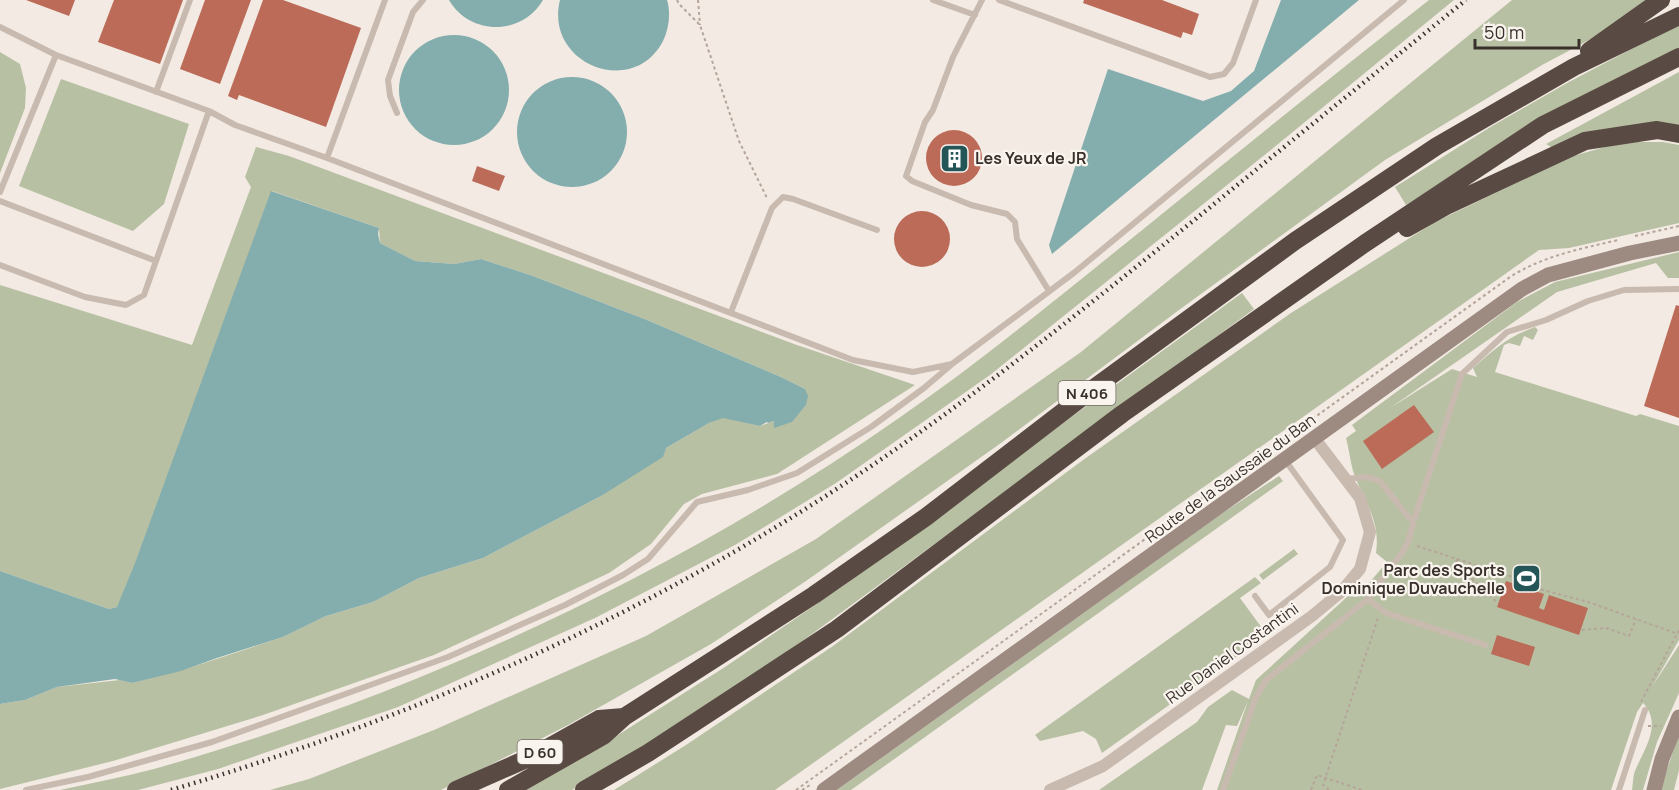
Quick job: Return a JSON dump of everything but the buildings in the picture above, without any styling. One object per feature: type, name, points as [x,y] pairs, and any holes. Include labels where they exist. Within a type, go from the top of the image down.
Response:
[{"type":"highway","points":[[1574,67],[1593,47],[1661,0]]},
{"type":"highway","name":"N 406","points":[[508,790],[603,736],[624,717],[814,595],[926,517],[1094,388],[1295,241],[1437,146],[1574,67],[1679,16]]},
{"type":"highway","name":"N 406","points":[[584,790],[658,747],[837,629],[1122,414],[1364,244],[1543,126],[1679,57]]},
{"type":"highway","points":[[1364,244],[1384,241],[1448,205],[1585,141],[1657,130],[1679,134]]},
{"type":"highway","name":"D 60","points":[[456,790],[531,757],[598,719],[624,717]]},
{"type":"main road","name":"Route de la Saussaie du Ban","points":[[824,790],[1522,289],[1548,274],[1679,243]]},
{"type":"main road","points":[[1654,790],[1673,721]]},
{"type":"street","name":"Rue Daniel Costantini","points":[[1050,790],[1103,766],[1312,616],[1341,592],[1360,569],[1370,532],[1360,498],[1316,439]]},
{"type":"lane","points":[[156,92],[190,0]]},
{"type":"lane","points":[[327,158],[386,0]]},
{"type":"lane","points":[[398,113],[390,96],[388,80],[413,12],[423,0]]},
{"type":"lane","points":[[933,0],[975,15]]},
{"type":"lane","points":[[982,0],[952,57],[906,176],[912,181],[971,205],[1006,214],[1015,222],[1017,239],[1049,291]]},
{"type":"lane","points":[[999,0],[1017,3],[1210,77],[1224,74],[1233,63],[1256,0]]},
{"type":"lane","points":[[26,790],[88,777],[212,742],[448,657],[565,605],[623,575],[648,559],[697,502],[748,490],[797,473],[871,427],[924,388],[1049,291],[1404,0]]},
{"type":"lane","points":[[0,27],[56,55],[209,111],[235,125],[327,158],[853,360],[913,372],[952,364]]},
{"type":"lane","points":[[0,192],[56,55]]},
{"type":"lane","points":[[0,265],[85,297],[126,305],[144,295],[209,111]]},
{"type":"lane","points":[[731,312],[772,208],[783,197],[878,230]]},
{"type":"lane","points":[[0,201],[156,261]]},
{"type":"lane","points":[[1223,790],[1256,697],[1266,680],[1368,599],[1403,551],[1408,542],[1462,374],[1507,332],[1545,320],[1588,301],[1624,290],[1679,289]]},
{"type":"lane","points":[[1255,596],[1269,615],[1330,567],[1343,540],[1285,460]]},
{"type":"lane","points":[[1346,479],[1366,477],[1380,481],[1409,518],[1414,520]]},
{"type":"lane","points":[[1368,599],[1386,613],[1485,645]]},
{"type":"lane","points":[[1619,790],[1645,710]]},
{"type":"path","points":[[677,0],[700,25]]},
{"type":"path","points":[[698,0],[700,25],[739,141],[772,208]]},
{"type":"path","points":[[1420,547],[1519,579],[1528,586],[1588,602],[1678,632],[1640,704]]},
{"type":"path","points":[[1457,559],[1455,569],[1463,572],[1498,603]]},
{"type":"path","points":[[1582,630],[1606,628],[1629,636],[1636,619]]},
{"type":"path","points":[[1329,790],[1323,785],[1325,778],[1377,622]]},
{"type":"path","points":[[1641,724],[1652,727],[1673,721]]},
{"type":"path","points":[[1311,790],[1317,775],[1362,790]]},
{"type":"green space","points":[[1429,0],[1454,0],[990,375],[836,483],[735,545],[595,618],[398,707],[218,769],[138,790],[60,790],[154,769],[252,739],[350,705],[446,667],[541,624],[634,578],[725,528],[814,475],[961,373]]},
{"type":"green space","points":[[1512,0],[1652,0],[1591,39],[1542,65],[1385,160],[1001,443],[806,581],[711,644],[568,725],[441,790],[270,790],[309,779],[434,730],[646,636],[816,539],[1081,352]]},
{"type":"green space","points":[[1679,24],[1679,49],[1406,205],[1395,187],[1492,126],[1567,83]]},
{"type":"green space","points":[[0,52],[20,64],[26,88],[25,108],[0,173]]},
{"type":"green space","points":[[1679,72],[1679,128],[1553,148],[1546,144]]},
{"type":"green space","points":[[61,79],[189,124],[164,204],[133,231],[19,186]]},
{"type":"green space","points":[[1622,142],[1663,142],[1679,145],[1679,223],[1569,248],[1539,250],[775,790],[614,790],[686,745],[833,646],[1083,460],[1291,313],[1435,222],[1570,157]]},
{"type":"green space","points":[[256,147],[289,156],[794,344],[915,385],[777,474],[702,494],[684,504],[651,544],[609,573],[434,655],[263,715],[113,761],[0,789],[0,704],[25,700],[57,687],[120,680],[132,683],[186,669],[283,637],[326,616],[373,602],[419,578],[483,558],[601,496],[666,448],[709,423],[723,417],[760,426],[774,421],[774,427],[791,422],[806,405],[805,389],[647,320],[533,276],[481,259],[454,264],[415,261],[380,243],[379,228],[272,191],[125,591],[117,607],[109,609],[0,571],[0,285],[192,345],[251,187],[245,177]]},
{"type":"green space","name":"Parc des Sports Dominique Duvauchelle","points":[[1679,252],[1679,278],[1668,278],[1656,263],[1557,292],[1390,408],[1452,369],[1477,377],[1473,368],[1488,355],[1509,339],[1535,327],[1538,330],[1533,340],[1524,336],[1520,346],[1509,343],[1504,345],[1495,372],[1636,416],[1640,414],[1679,426],[1679,640],[1652,687],[1679,645],[1679,693],[1657,742],[1643,790],[1632,790],[1634,773],[1652,728],[1649,711],[1643,703],[1637,712],[1611,790],[1217,790],[1248,701],[1237,726],[1226,725],[1202,790],[1099,790],[1197,722],[1208,707],[1232,690],[1249,699],[1256,680],[1348,596],[1357,597],[1387,562],[1376,553],[1374,520],[1353,471],[1346,438],[1356,431],[1352,425],[1517,302],[1555,282]]},
{"type":"green space","points":[[1242,293],[1254,309],[759,673],[667,733],[572,790],[526,790],[580,759],[725,667],[846,584],[931,519]]},
{"type":"green space","points":[[1279,476],[1283,481],[851,790],[837,790],[1221,514]]},
{"type":"green space","points":[[1294,549],[1298,554],[1263,580],[1259,575]]},
{"type":"green space","points":[[1255,577],[1261,583],[1240,598],[1267,635],[1102,753],[1096,739],[1083,731],[1040,741],[1035,735]]},
{"type":"green space","points":[[1679,734],[1679,770],[1674,790],[1660,790]]},
{"type":"water","points":[[449,0],[543,0],[534,12],[522,20],[496,27],[470,20],[458,12]]},
{"type":"water","points":[[560,0],[667,0],[669,20],[667,31],[663,41],[649,59],[632,68],[613,70],[594,66],[578,56],[565,42],[559,23]]},
{"type":"water","points":[[1281,0],[1359,0],[1052,254],[1049,245],[1108,69],[1203,101],[1231,91],[1254,71]]},
{"type":"water","points":[[454,35],[475,39],[493,51],[505,69],[509,90],[505,111],[493,129],[475,141],[454,145],[433,141],[415,129],[403,111],[399,90],[403,69],[415,51],[433,39]]},
{"type":"water","points":[[572,77],[593,81],[611,93],[623,111],[627,132],[623,153],[611,171],[593,183],[572,187],[551,183],[533,171],[521,153],[517,132],[521,111],[533,93],[551,81]]},
{"type":"water","points":[[271,191],[379,228],[380,243],[415,261],[454,264],[481,259],[533,276],[647,320],[805,389],[808,396],[806,405],[792,422],[774,428],[774,421],[760,426],[723,418],[709,423],[666,448],[663,457],[601,496],[483,558],[419,578],[373,602],[326,616],[283,637],[181,671],[132,683],[115,679],[57,687],[25,700],[0,704],[0,571],[109,609],[117,607]]},
{"type":"railway","points":[[171,790],[332,737],[411,708],[489,675],[641,603],[789,519],[897,448],[1052,334],[1466,0]]},
{"type":"place","name":"Les Yeux de JR","points":[[954,158]]},
{"type":"place","name":"Parc des Sports Dominique Duvauchelle","points":[[1526,579]]}]
